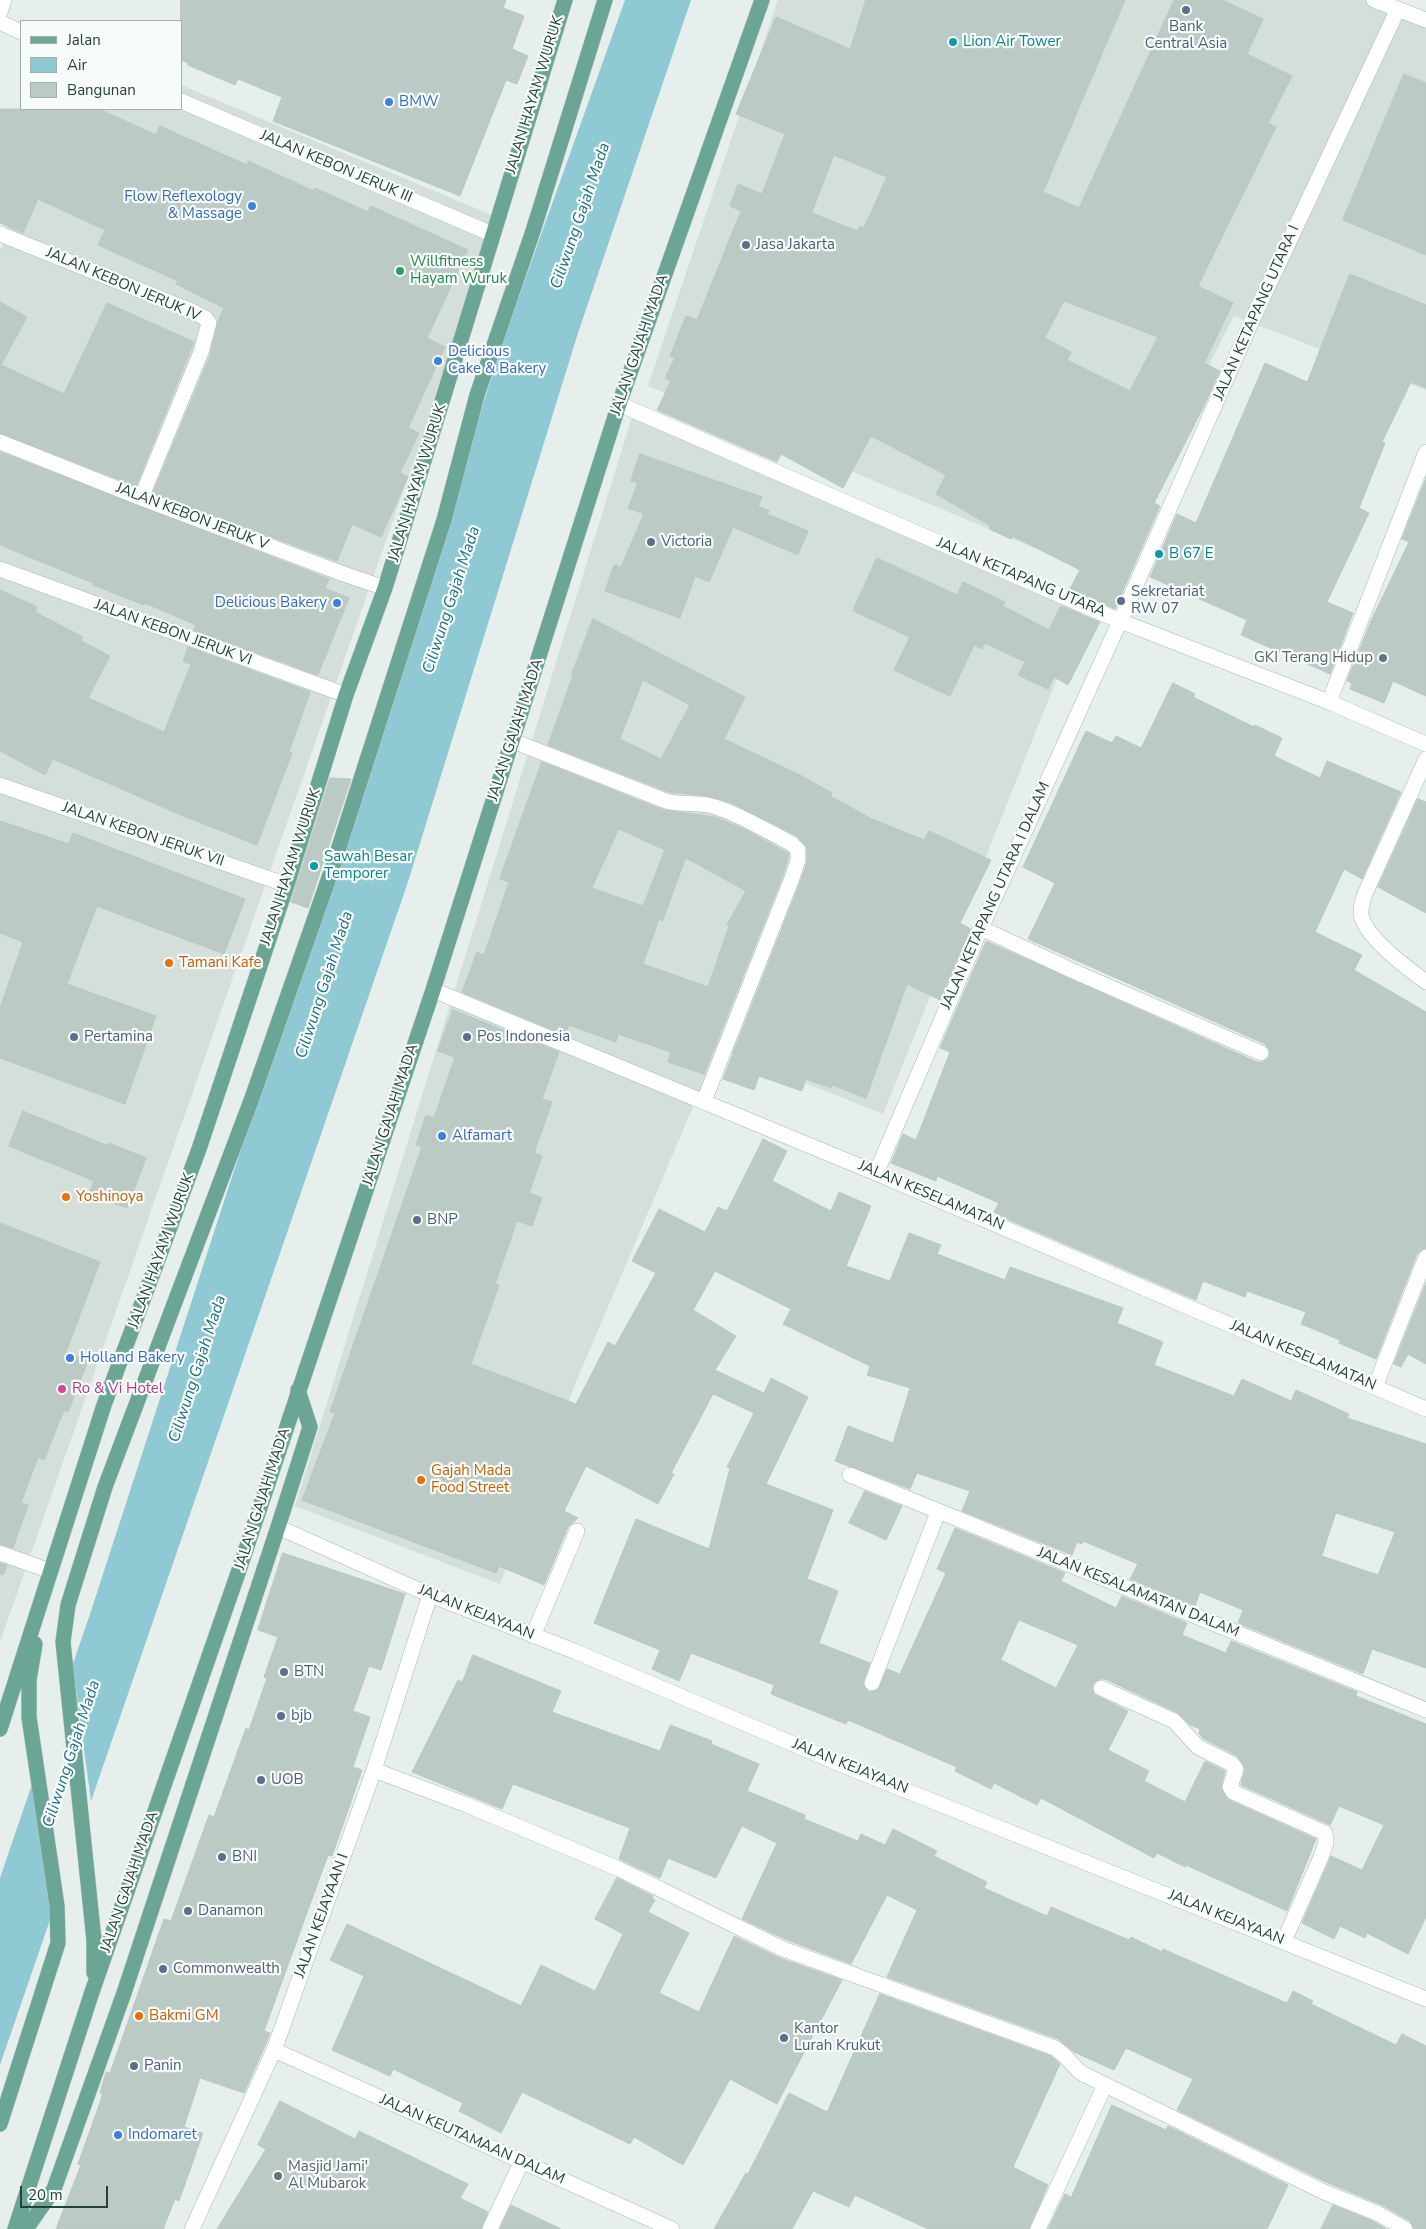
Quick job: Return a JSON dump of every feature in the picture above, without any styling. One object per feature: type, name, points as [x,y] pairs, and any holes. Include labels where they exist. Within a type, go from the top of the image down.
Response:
[{"type":"main road","name":"JALAN HAYAM WURUK","points":[[0,1729],[50,1571],[122,1359],[199,1150],[287,885],[346,695],[386,588],[450,381],[492,234],[565,0]]},
{"type":"main road","name":"JALAN HAYAM WURUK","points":[[92,1992],[95,1964],[94,1940],[63,1642],[68,1605],[105,1487],[252,1098],[332,869],[444,520],[477,395],[533,231],[605,0]]},
{"type":"main road","name":"JALAN GAJAH MADA","points":[[15,2229],[92,1992],[238,1573],[433,990],[619,404],[762,0]]},
{"type":"main road","points":[[0,2124],[58,1943],[57,1906],[31,1729],[29,1680],[33,1650],[122,1367],[122,1359]]},
{"type":"main road","points":[[26,2229],[54,2189],[114,2021],[278,1528],[310,1427],[298,1390]]},
{"type":"street","points":[[0,12],[4,0]]},
{"type":"street","points":[[1374,0],[1426,20]]},
{"type":"street","name":"JALAN KETAPANG UTARA I","points":[[1120,621],[1254,316],[1398,8]]},
{"type":"street","points":[[0,22],[20,32]]},
{"type":"street","name":"JALAN KEBON JERUK III","points":[[182,101],[492,234]]},
{"type":"street","name":"JALAN KEBON JERUK IV","points":[[0,234],[194,312],[205,318],[209,323],[201,352],[141,498]]},
{"type":"street","name":"JALAN KETAPANG UTARA","points":[[619,404],[1120,621],[1329,702],[1426,744]]},
{"type":"street","name":"JALAN KEBON JERUK V","points":[[0,442],[141,498],[386,588]]},
{"type":"street","points":[[1329,702],[1426,452]]},
{"type":"street","name":"JALAN KEBON JERUK VI","points":[[0,570],[346,695]]},
{"type":"street","name":"JALAN KETAPANG UTARA I DALAM","points":[[876,1173],[981,928],[1120,621]]},
{"type":"street","points":[[512,741],[666,802],[677,804],[691,802],[709,805],[792,844],[798,850],[798,860],[792,878],[704,1101]]},
{"type":"street","points":[[1426,759],[1364,896],[1361,916],[1372,934],[1426,982]]},
{"type":"street","name":"JALAN KEBON JERUK VII","points":[[0,786],[287,885]]},
{"type":"street","points":[[981,928],[1073,971],[1261,1053]]},
{"type":"street","name":"JALAN KESELAMATAN","points":[[433,990],[876,1173],[1426,1409]]},
{"type":"street","points":[[1375,1387],[1426,1257]]},
{"type":"street","name":"JALAN KESALAMATAN DALAM","points":[[850,1475],[1426,1710]]},
{"type":"street","points":[[872,1683],[938,1512]]},
{"type":"street","name":"JALAN KEJAYAAN","points":[[278,1528],[430,1595],[850,1768],[1426,1999]]},
{"type":"street","points":[[533,1636],[577,1531]]},
{"type":"street","points":[[0,1553],[50,1571]]},
{"type":"street","name":"JALAN KEJAYAAN I","points":[[192,2229],[274,2050],[374,1770],[430,1595]]},
{"type":"street","points":[[1101,1688],[1174,1721],[1198,1747],[1232,1764],[1236,1770],[1230,1787],[1233,1792],[1326,1833],[1326,1844],[1321,1857],[1284,1941]]},
{"type":"street","points":[[374,1770],[467,1805],[619,1868],[783,1949],[1055,2048],[1066,2055],[1075,2069],[1105,2085],[1324,2192],[1377,2213],[1405,2229]]},
{"type":"street","name":"JALAN KEUTAMAAN DALAM","points":[[274,2050],[521,2163],[672,2229]]},
{"type":"street","points":[[1038,2229],[1105,2085]]},
{"type":"street","points":[[490,2229],[521,2163]]},
{"type":"shaded area","points":[[778,0],[1387,0],[1426,16],[1426,390],[1234,316],[1101,576],[648,386]]},
{"type":"shaded area","points":[[182,85],[499,218],[0,1642],[0,251],[54,110],[182,110]]},
{"type":"shaded area","points":[[632,417],[1086,606],[883,1114],[718,1048],[576,1382],[500,1584],[295,1506]]},
{"type":"water","name":"Ciliwung Gajah Mada","points":[[625,0],[691,0],[578,333],[408,882],[0,2065],[0,1878],[91,1611],[508,327]]},
{"type":"pier","points":[[72,1661],[92,1808],[57,1906],[33,1774]]},
{"type":"building","points":[[181,0],[506,0],[503,8],[524,16],[512,49],[528,56],[517,84],[506,80],[460,196],[273,121],[282,97],[238,79],[235,85],[188,65],[188,63],[182,60]]},
{"type":"building","points":[[866,0],[1125,0],[1043,192],[1079,208],[1174,0],[1222,0],[1263,19],[1247,54],[1292,76],[1268,123],[1276,127],[1198,286],[1233,303],[1204,363],[1220,371],[1154,503],[1160,506],[1115,609],[1070,589],[1080,570],[1013,536],[1011,539],[989,529],[991,526],[936,494],[946,475],[871,436],[843,488],[781,454],[777,462],[657,410],[671,381],[665,378],[675,358],[670,356],[686,316],[697,320],[741,211],[730,206],[738,184],[762,194],[785,134],[736,114],[776,17],[850,49]],"holes":[[[834,155],[887,177],[864,228],[860,226],[857,231],[812,213]],[[1064,301],[1158,337],[1130,391],[1067,360],[1071,352],[1045,338]]]},
{"type":"building","points":[[1404,74],[1426,83],[1426,255],[1343,220]]},
{"type":"building","points":[[0,109],[101,110],[156,135],[160,126],[247,165],[248,161],[314,191],[315,188],[368,212],[371,206],[468,250],[427,338],[445,347],[408,428],[419,433],[400,473],[408,477],[381,537],[352,524],[337,561],[153,493],[210,356],[218,321],[224,308],[176,284],[178,281],[98,245],[105,230],[38,199],[23,233],[0,223]]},
{"type":"building","points":[[1350,274],[1426,305],[1426,388],[1411,382],[1382,442],[1385,443],[1359,508],[1369,513],[1327,602],[1353,613],[1330,674],[1241,635],[1247,620],[1150,577],[1177,514],[1196,523],[1265,363],[1307,382]]},
{"type":"building","points":[[0,302],[27,317],[1,365],[64,394],[107,303],[194,342],[136,486],[0,433]]},
{"type":"building","points":[[0,452],[329,579],[325,588],[349,598],[318,675],[194,630],[196,625],[145,603],[144,605],[93,585],[93,583],[0,545]]},
{"type":"building","points":[[640,454],[762,497],[758,506],[769,511],[767,514],[808,531],[798,555],[733,527],[709,582],[695,576],[680,618],[605,591],[614,565],[621,567],[644,514],[628,508],[638,483],[631,481]]},
{"type":"building","points":[[1426,478],[1426,696],[1393,681],[1384,703],[1350,689],[1352,683],[1347,681],[1371,621],[1409,542],[1402,539]]},
{"type":"building","points":[[877,558],[957,595],[963,582],[1005,602],[1003,606],[1049,630],[1061,606],[1100,622],[1068,685],[1054,677],[1048,689],[1018,675],[1025,662],[985,643],[982,649],[974,645],[950,696],[894,670],[910,637],[853,611]]},
{"type":"building","points":[[0,590],[37,607],[35,612],[83,637],[81,641],[110,656],[88,698],[164,732],[191,664],[183,662],[188,647],[310,692],[289,752],[292,753],[257,845],[181,815],[53,759],[45,775],[0,751]]},
{"type":"building","points":[[593,619],[745,697],[724,739],[800,775],[832,793],[830,796],[872,819],[924,840],[929,831],[991,860],[960,923],[971,929],[940,1000],[907,984],[866,1098],[832,1085],[831,1088],[806,1079],[802,1091],[759,1076],[754,1090],[723,1079],[801,881],[807,863],[807,847],[797,836],[732,803],[709,796],[669,792],[548,745]],"holes":[[[643,680],[690,705],[661,759],[620,739]]]},
{"type":"building","points":[[1173,683],[1195,694],[1193,697],[1254,727],[1255,725],[1282,738],[1274,756],[1320,778],[1327,761],[1401,792],[1362,879],[1344,869],[1315,932],[1362,955],[1354,970],[1426,1012],[1426,1248],[1417,1254],[1376,1359],[1339,1343],[1340,1340],[1301,1324],[1306,1312],[1247,1291],[1245,1297],[1203,1281],[1196,1300],[1005,1218],[994,1212],[999,1203],[937,1176],[936,1181],[891,1163],[903,1134],[916,1140],[950,1052],[940,1048],[986,941],[1257,1062],[1263,1062],[1269,1057],[1270,1051],[1265,1044],[1028,939],[1055,883],[1023,867],[1086,731],[1112,743],[1116,736],[1141,748]]},
{"type":"building","points":[[542,762],[663,810],[715,817],[746,830],[789,854],[783,875],[704,1074],[668,1062],[671,1052],[618,1034],[616,1042],[569,1025],[565,1035],[462,992],[477,952],[484,955],[509,882],[500,879]],"holes":[[[619,829],[665,850],[643,906],[592,888]],[[686,858],[746,891],[727,925],[729,926],[708,987],[643,964],[659,919],[662,921]]]},
{"type":"building","name":"Sawah Besar Temporer","points":[[330,778],[351,779],[308,908],[291,902]]},
{"type":"building","points":[[1418,799],[1426,802],[1426,913],[1378,887]]},
{"type":"building","points":[[0,821],[69,844],[73,833],[245,899],[224,954],[97,906],[67,984],[156,1016],[125,1104],[0,1058],[0,1008],[23,942],[0,933]]},
{"type":"building","points":[[453,1010],[559,1052],[542,1099],[552,1102],[534,1153],[542,1156],[529,1193],[542,1198],[532,1226],[517,1221],[495,1284],[499,1285],[471,1364],[576,1404],[608,1342],[615,1346],[656,1273],[632,1261],[659,1209],[705,1232],[718,1207],[727,1211],[763,1139],[787,1151],[772,1181],[831,1211],[839,1192],[871,1206],[846,1266],[890,1281],[909,1233],[941,1245],[937,1254],[1005,1280],[1010,1267],[1123,1308],[1117,1323],[1163,1342],[1154,1365],[1234,1396],[1242,1379],[1291,1401],[1296,1390],[1349,1414],[1347,1418],[1426,1444],[1426,1668],[1372,1649],[1363,1674],[1238,1623],[1243,1610],[1200,1592],[1195,1606],[1130,1579],[1138,1564],[1083,1541],[1082,1544],[1077,1542],[1072,1555],[962,1511],[970,1491],[917,1473],[910,1489],[835,1461],[848,1426],[893,1443],[910,1388],[867,1375],[870,1366],[783,1324],[791,1309],[715,1271],[693,1310],[736,1336],[715,1370],[764,1393],[771,1378],[808,1397],[766,1484],[833,1510],[807,1579],[838,1591],[819,1643],[870,1663],[863,1684],[868,1692],[878,1690],[887,1669],[900,1674],[946,1573],[937,1569],[955,1528],[1065,1573],[1061,1581],[1116,1608],[1122,1596],[1187,1623],[1182,1635],[1226,1653],[1231,1641],[1357,1692],[1356,1696],[1426,1724],[1426,1917],[1408,1954],[1367,1933],[1365,1938],[1340,1926],[1334,1939],[1302,1923],[1331,1856],[1362,1870],[1384,1825],[1339,1806],[1330,1825],[1241,1785],[1245,1768],[1237,1756],[1204,1739],[1199,1734],[1200,1729],[1190,1725],[1178,1713],[1105,1679],[1100,1679],[1093,1684],[1094,1694],[1128,1711],[1108,1750],[1149,1771],[1144,1781],[1185,1802],[1205,1761],[1225,1771],[1221,1788],[1229,1800],[1316,1839],[1287,1911],[1157,1853],[1154,1858],[1041,1798],[1037,1805],[994,1783],[991,1789],[955,1771],[957,1767],[848,1720],[846,1724],[771,1694],[774,1685],[691,1653],[679,1681],[652,1669],[660,1650],[594,1623],[636,1519],[709,1549],[730,1468],[727,1467],[754,1413],[713,1394],[671,1473],[674,1474],[658,1504],[586,1466],[564,1511],[578,1518],[568,1527],[544,1585],[499,1566],[496,1573],[302,1500],[335,1413],[330,1412],[422,1147],[416,1145],[426,1115],[434,1118],[455,1057],[438,1051]],"holes":[[[1336,1513],[1395,1532],[1378,1575],[1322,1556]],[[1019,1620],[1078,1645],[1056,1688],[1001,1660]]]},
{"type":"building","points":[[23,1111],[108,1146],[109,1143],[146,1158],[127,1208],[89,1194],[94,1181],[9,1146]]},
{"type":"building","points":[[0,1223],[100,1262],[66,1352],[88,1361],[68,1412],[64,1410],[44,1460],[38,1457],[21,1503],[28,1505],[13,1548],[0,1544]]},
{"type":"building","points":[[1426,1283],[1426,1364],[1408,1354],[1401,1367],[1394,1364]]},
{"type":"building","points":[[865,1491],[902,1506],[886,1540],[849,1523]]},
{"type":"building","points":[[283,1553],[405,1594],[381,1670],[369,1666],[353,1711],[370,1717],[353,1767],[362,1770],[332,1856],[328,1855],[264,2031],[270,2033],[244,2093],[200,2078],[184,2127],[203,2133],[179,2201],[175,2199],[163,2229],[56,2229],[81,2165],[78,2164],[103,2094],[100,2093],[106,2072],[110,2073],[164,1919],[171,1921],[209,1815],[214,1817],[246,1728],[249,1730],[267,1678],[264,1677],[278,1637],[258,1630]]},
{"type":"building","points":[[0,1563],[7,1565],[3,1575],[0,1574]]},
{"type":"building","points":[[473,1655],[561,1691],[552,1712],[660,1751],[670,1725],[712,1741],[711,1744],[759,1764],[747,1791],[805,1815],[804,1819],[858,1841],[861,1834],[885,1845],[893,1829],[937,1851],[934,1856],[987,1882],[984,1888],[1047,1916],[1051,1907],[1129,1940],[1131,1937],[1162,1952],[1163,1949],[1287,2003],[1293,1991],[1313,2001],[1311,2004],[1396,2045],[1402,2034],[1426,2046],[1426,2229],[1414,2229],[1410,2221],[1382,2205],[1328,2183],[1177,2110],[1193,2079],[1126,2048],[1114,2070],[1074,2052],[1058,2039],[887,1977],[917,1910],[887,1895],[851,1964],[787,1940],[742,1919],[777,1843],[742,1826],[716,1878],[668,1858],[660,1878],[619,1859],[630,1828],[513,1784],[502,1809],[412,1772],[458,1680],[462,1682]]},
{"type":"building","points":[[617,1878],[653,1896],[652,1899],[655,1900],[648,1912],[689,1933],[659,1993],[699,2012],[734,1936],[780,1958],[842,1980],[777,2104],[730,2079],[683,2165],[634,2137],[630,2144],[522,2092],[501,2133],[459,2111],[463,2103],[393,2069],[390,2076],[332,2050],[364,1976],[330,1960],[347,1924],[521,2006],[541,1965],[595,1991],[623,1934],[595,1919]]},
{"type":"building","points":[[880,1994],[1051,2056],[1060,2064],[1013,2167],[1048,2185],[1029,2229],[928,2229],[855,2195],[849,2207],[813,2191],[792,2229],[714,2229],[746,2173],[748,2174],[789,2093],[827,2112]]},
{"type":"building","points":[[280,2101],[355,2139],[359,2131],[468,2184],[460,2198],[488,2212],[481,2229],[217,2229],[266,2149],[258,2145]]},
{"type":"building","points":[[1112,2105],[1166,2130],[1168,2126],[1288,2185],[1267,2229],[1048,2229],[1065,2194],[1071,2197]]},
{"type":"building","points":[[511,2205],[561,2229],[500,2229]]},
{"type":"building","points":[[1333,2205],[1373,2221],[1386,2229],[1321,2229]]},
{"type":"place","name":"Bank Central Asia","points":[[1186,10]]},
{"type":"place","name":"Lion Air Tower","points":[[953,42]]},
{"type":"place","name":"BMW","points":[[389,102]]},
{"type":"place","name":"Flow Reflexology & Massage","points":[[252,206]]},
{"type":"place","name":"Jasa Jakarta","points":[[746,245]]},
{"type":"place","name":"Willfitness Hayam Wuruk","points":[[400,271]]},
{"type":"place","name":"Delicious Cake & Bakery","points":[[438,361]]},
{"type":"place","name":"Victoria","points":[[651,542]]},
{"type":"place","name":"B 67 E","points":[[1159,554]]},
{"type":"place","name":"Sekretariat RW 07","points":[[1121,601]]},
{"type":"place","name":"Delicious Bakery","points":[[337,603]]},
{"type":"place","name":"GKI Terang Hidup","points":[[1383,658]]},
{"type":"place","name":"Sawah Besar Temporer","points":[[314,866]]},
{"type":"place","name":"Tamani Kafe","points":[[169,963]]},
{"type":"place","name":"Pertamina","points":[[74,1037]]},
{"type":"place","name":"Pos Indonesia","points":[[467,1037]]},
{"type":"place","name":"Alfamart","points":[[442,1136]]},
{"type":"place","name":"Yoshinoya","points":[[66,1197]]},
{"type":"place","name":"BNP","points":[[417,1220]]},
{"type":"place","name":"Holland Bakery","points":[[70,1358]]},
{"type":"place","name":"Ro & Vi Hotel","points":[[62,1389]]},
{"type":"place","name":"Gajah Mada Food Street","points":[[421,1480]]},
{"type":"place","name":"BTN","points":[[284,1672]]},
{"type":"place","name":"bjb","points":[[281,1716]]},
{"type":"place","name":"UOB","points":[[261,1780]]},
{"type":"place","name":"BNI","points":[[222,1857]]},
{"type":"place","name":"Danamon","points":[[188,1911]]},
{"type":"place","name":"Commonwealth","points":[[163,1969]]},
{"type":"place","name":"Bakmi GM","points":[[139,2016]]},
{"type":"place","name":"Kantor Lurah Krukut","points":[[784,2038]]},
{"type":"place","name":"Panin","points":[[134,2066]]},
{"type":"place","name":"Indomaret","points":[[118,2135]]},
{"type":"place","name":"Masjid Jami' Al Mubarok","points":[[278,2176]]}]
